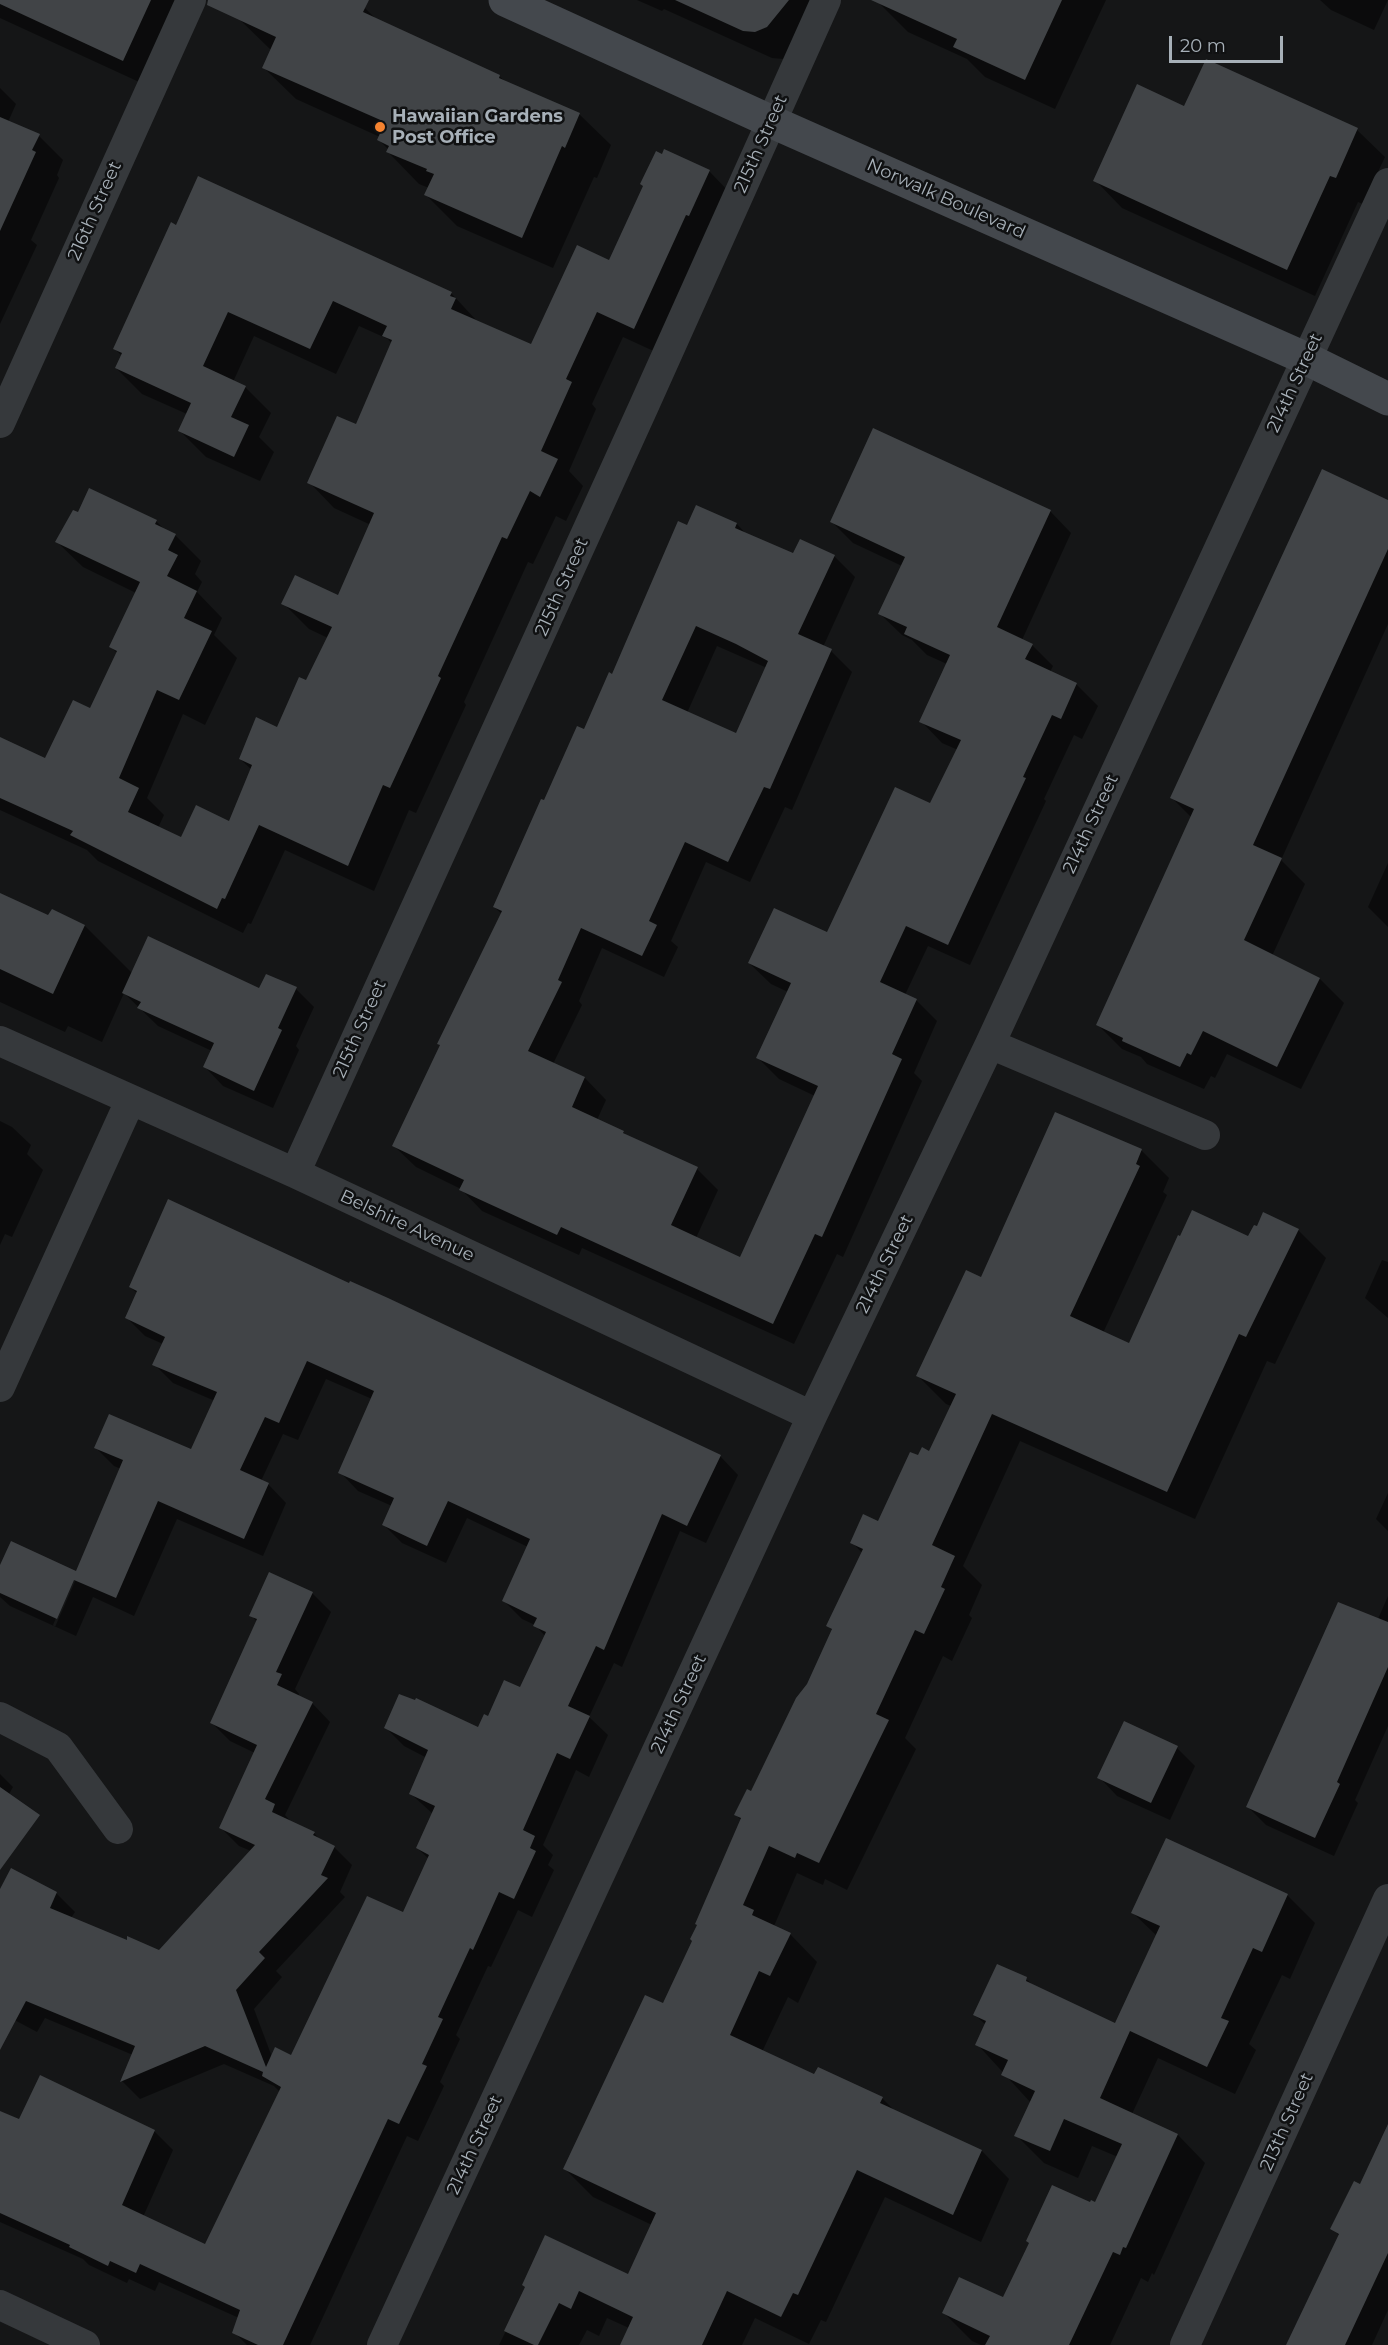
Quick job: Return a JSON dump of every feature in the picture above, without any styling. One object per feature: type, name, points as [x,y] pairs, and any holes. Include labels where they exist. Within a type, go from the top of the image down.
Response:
[{"type":"main road","name":"Norwalk Boulevard","points":[[505,0],[770,121],[1306,359],[1388,399]]},
{"type":"street","name":"216th Street","points":[[0,423],[191,0]]},
{"type":"street","name":"215th Street","points":[[295,1173],[826,0]]},
{"type":"street","name":"214th Street","points":[[382,2345],[812,1416],[990,1044],[1388,183]]},
{"type":"street","name":"Belshire Avenue","points":[[0,1041],[295,1173],[812,1416]]},
{"type":"street","points":[[990,1044],[1205,1135]]},
{"type":"street","points":[[0,1387],[130,1101]]},
{"type":"street","points":[[0,1717],[58,1748],[118,1829]]},
{"type":"street","name":"213th Street","points":[[1185,2345],[1388,1899]]},
{"type":"street","points":[[0,2306],[85,2345]]},
{"type":"building","points":[[0,0],[151,0],[123,61],[0,4]]},
{"type":"building","points":[[208,0],[369,0],[363,12],[500,75],[499,78],[580,113],[565,148],[562,146],[522,238],[424,195],[434,174],[386,152],[389,146],[377,140],[385,122],[262,68],[276,37],[207,5]]},
{"type":"building","points":[[675,0],[789,0],[767,27],[755,32],[743,31]]},
{"type":"building","points":[[871,0],[1062,0],[1025,80],[953,47],[957,39]]},
{"type":"building","points":[[1206,59],[1358,128],[1336,178],[1330,176],[1287,270],[1093,181],[1137,84],[1184,106]]},
{"type":"building","points":[[0,117],[40,134],[32,150],[36,152],[0,231]]},
{"type":"building","points":[[664,149],[710,170],[689,216],[686,215],[634,329],[597,312],[566,379],[572,382],[541,451],[558,459],[540,497],[530,491],[507,539],[502,537],[438,676],[441,678],[390,788],[383,785],[348,866],[259,825],[225,899],[222,898],[217,909],[70,835],[73,831],[0,798],[0,737],[45,758],[73,700],[90,708],[117,651],[109,647],[140,582],[55,542],[73,510],[78,512],[89,488],[157,520],[155,524],[176,534],[168,550],[178,555],[167,576],[197,591],[184,618],[212,631],[179,700],[157,690],[119,778],[139,788],[128,812],[181,837],[196,805],[229,821],[252,765],[239,759],[256,717],[277,727],[299,677],[306,680],[332,627],[281,604],[295,575],[338,595],[374,513],[307,483],[337,416],[356,424],[392,340],[382,336],[387,326],[333,301],[310,349],[228,312],[203,366],[246,386],[231,417],[249,425],[234,457],[178,431],[191,403],[115,368],[122,353],[113,349],[171,222],[176,225],[198,176],[452,292],[450,296],[456,298],[451,309],[531,344],[577,245],[609,260],[643,186],[640,184],[656,151],[662,154]]},
{"type":"building","points":[[873,428],[1051,510],[997,627],[1033,644],[1025,659],[1077,683],[1061,719],[1052,715],[1023,777],[1026,778],[948,945],[906,926],[880,982],[917,999],[892,1054],[902,1059],[822,1237],[815,1234],[773,1324],[561,1227],[557,1235],[459,1190],[464,1180],[392,1146],[440,1045],[437,1044],[502,911],[493,907],[541,799],[544,800],[577,726],[584,729],[609,672],[612,674],[678,521],[687,525],[696,505],[737,523],[735,528],[793,553],[800,539],[835,555],[798,634],[832,649],[770,789],[764,787],[728,862],[685,842],[649,921],[657,925],[642,956],[581,928],[558,980],[562,982],[528,1051],[585,1077],[572,1107],[698,1167],[671,1225],[740,1257],[818,1086],[756,1058],[791,983],[748,963],[774,908],[827,932],[895,787],[930,803],[961,740],[919,722],[950,655],[904,634],[907,627],[878,614],[905,557],[830,522]],"holes":[[[696,626],[768,661],[736,733],[662,700]]]},
{"type":"building","points":[[1322,469],[1388,500],[1388,549],[1253,845],[1282,858],[1244,940],[1320,978],[1277,1067],[1203,1031],[1191,1055],[1187,1053],[1180,1067],[1122,1041],[1123,1038],[1096,1025],[1194,809],[1170,798]]},
{"type":"building","points":[[0,893],[48,915],[52,909],[85,925],[53,994],[0,969]]},
{"type":"building","points":[[148,936],[259,988],[266,974],[297,987],[278,1028],[282,1030],[254,1091],[203,1067],[214,1043],[137,1008],[141,1002],[122,993]]},
{"type":"building","points":[[1055,1112],[1142,1149],[1136,1164],[1140,1166],[1070,1316],[1129,1343],[1178,1235],[1180,1236],[1192,1210],[1248,1236],[1254,1225],[1257,1226],[1263,1212],[1299,1229],[1246,1337],[1239,1334],[1167,1492],[992,1414],[932,1545],[955,1556],[941,1587],[945,1589],[924,1634],[915,1630],[876,1714],[889,1720],[819,1863],[797,1853],[795,1858],[769,1846],[743,1905],[754,1910],[752,1915],[791,1933],[770,1976],[759,1971],[730,2035],[814,2074],[818,2067],[883,2097],[880,2103],[982,2150],[953,2215],[857,2170],[798,2295],[793,2293],[781,2317],[727,2291],[702,2345],[620,2345],[633,2317],[579,2291],[571,2309],[559,2303],[538,2345],[534,2345],[504,2331],[525,2287],[522,2285],[545,2235],[628,2274],[656,2213],[563,2169],[645,1995],[663,2003],[692,1941],[690,1939],[697,1925],[695,1924],[741,1818],[734,1815],[747,1789],[751,1791],[796,1698],[807,1684],[832,1629],[826,1626],[863,1549],[850,1543],[863,1514],[878,1521],[910,1452],[918,1455],[922,1447],[929,1451],[956,1394],[916,1376],[966,1270],[981,1277]]},
{"type":"building","points":[[168,1199],[349,1283],[350,1281],[388,1298],[721,1455],[687,1526],[662,1514],[604,1650],[596,1646],[568,1706],[590,1716],[570,1759],[557,1753],[523,1830],[535,1836],[530,1848],[536,1851],[514,1899],[499,1892],[473,1950],[470,1948],[438,2017],[443,2019],[422,2064],[427,2066],[399,2124],[388,2119],[283,2345],[258,2345],[232,2333],[240,2310],[140,2264],[136,2273],[110,2261],[108,2266],[69,2247],[70,2245],[0,2213],[0,2111],[19,2119],[40,2075],[155,2130],[122,2205],[205,2244],[281,2087],[262,2076],[263,2072],[205,2046],[120,2082],[135,2046],[26,2001],[0,2050],[0,1889],[11,1868],[57,1892],[50,1908],[127,1940],[127,1936],[159,1950],[255,1845],[219,1828],[257,1745],[210,1723],[257,1619],[249,1616],[269,1572],[313,1592],[276,1672],[282,1674],[277,1685],[313,1702],[265,1799],[275,1804],[272,1812],[315,1832],[313,1835],[335,1846],[321,1875],[328,1878],[259,1952],[265,1958],[236,1990],[266,2067],[275,2047],[291,2055],[367,1896],[403,1912],[429,1855],[416,1848],[435,1806],[409,1794],[428,1750],[384,1728],[399,1694],[415,1700],[416,1698],[478,1727],[484,1714],[488,1716],[504,1680],[520,1687],[546,1632],[533,1626],[537,1618],[502,1601],[530,1539],[448,1501],[427,1546],[382,1525],[394,1498],[338,1473],[374,1391],[307,1361],[279,1423],[265,1417],[240,1470],[269,1483],[244,1539],[158,1501],[116,1598],[74,1580],[57,1619],[0,1593],[0,1565],[11,1541],[76,1571],[123,1460],[94,1448],[109,1414],[191,1449],[217,1392],[152,1365],[165,1337],[125,1318],[137,1291],[129,1287]]},
{"type":"building","points":[[1338,1602],[1388,1622],[1388,1667],[1315,1838],[1246,1807]]},
{"type":"building","points":[[1124,1721],[1178,1746],[1151,1803],[1097,1778]]},
{"type":"building","points":[[0,1787],[40,1815],[0,1870]]},
{"type":"building","points":[[1166,1838],[1288,1894],[1262,1952],[1253,1948],[1221,2018],[1229,2021],[1207,2067],[1130,2031],[1100,2098],[1178,2134],[1126,2248],[1123,2247],[1120,2255],[1113,2252],[1069,2345],[985,2345],[990,2336],[942,2313],[959,2277],[1003,2297],[1029,2243],[1026,2241],[1052,2185],[1090,2202],[1091,2200],[1095,2202],[1122,2144],[1064,2119],[1050,2151],[1014,2136],[1035,2091],[1001,2075],[1008,2060],[975,2045],[986,2021],[973,2015],[997,1964],[1027,1977],[1026,1981],[1115,2023],[1160,1926],[1131,1913]]},
{"type":"building","points":[[1388,2124],[1388,2253],[1345,2345],[1286,2345],[1339,2234],[1330,2229],[1354,2181],[1360,2184]]},
{"type":"place","name":"Hawaiian Gardens Post Office","points":[[380,127]]}]
